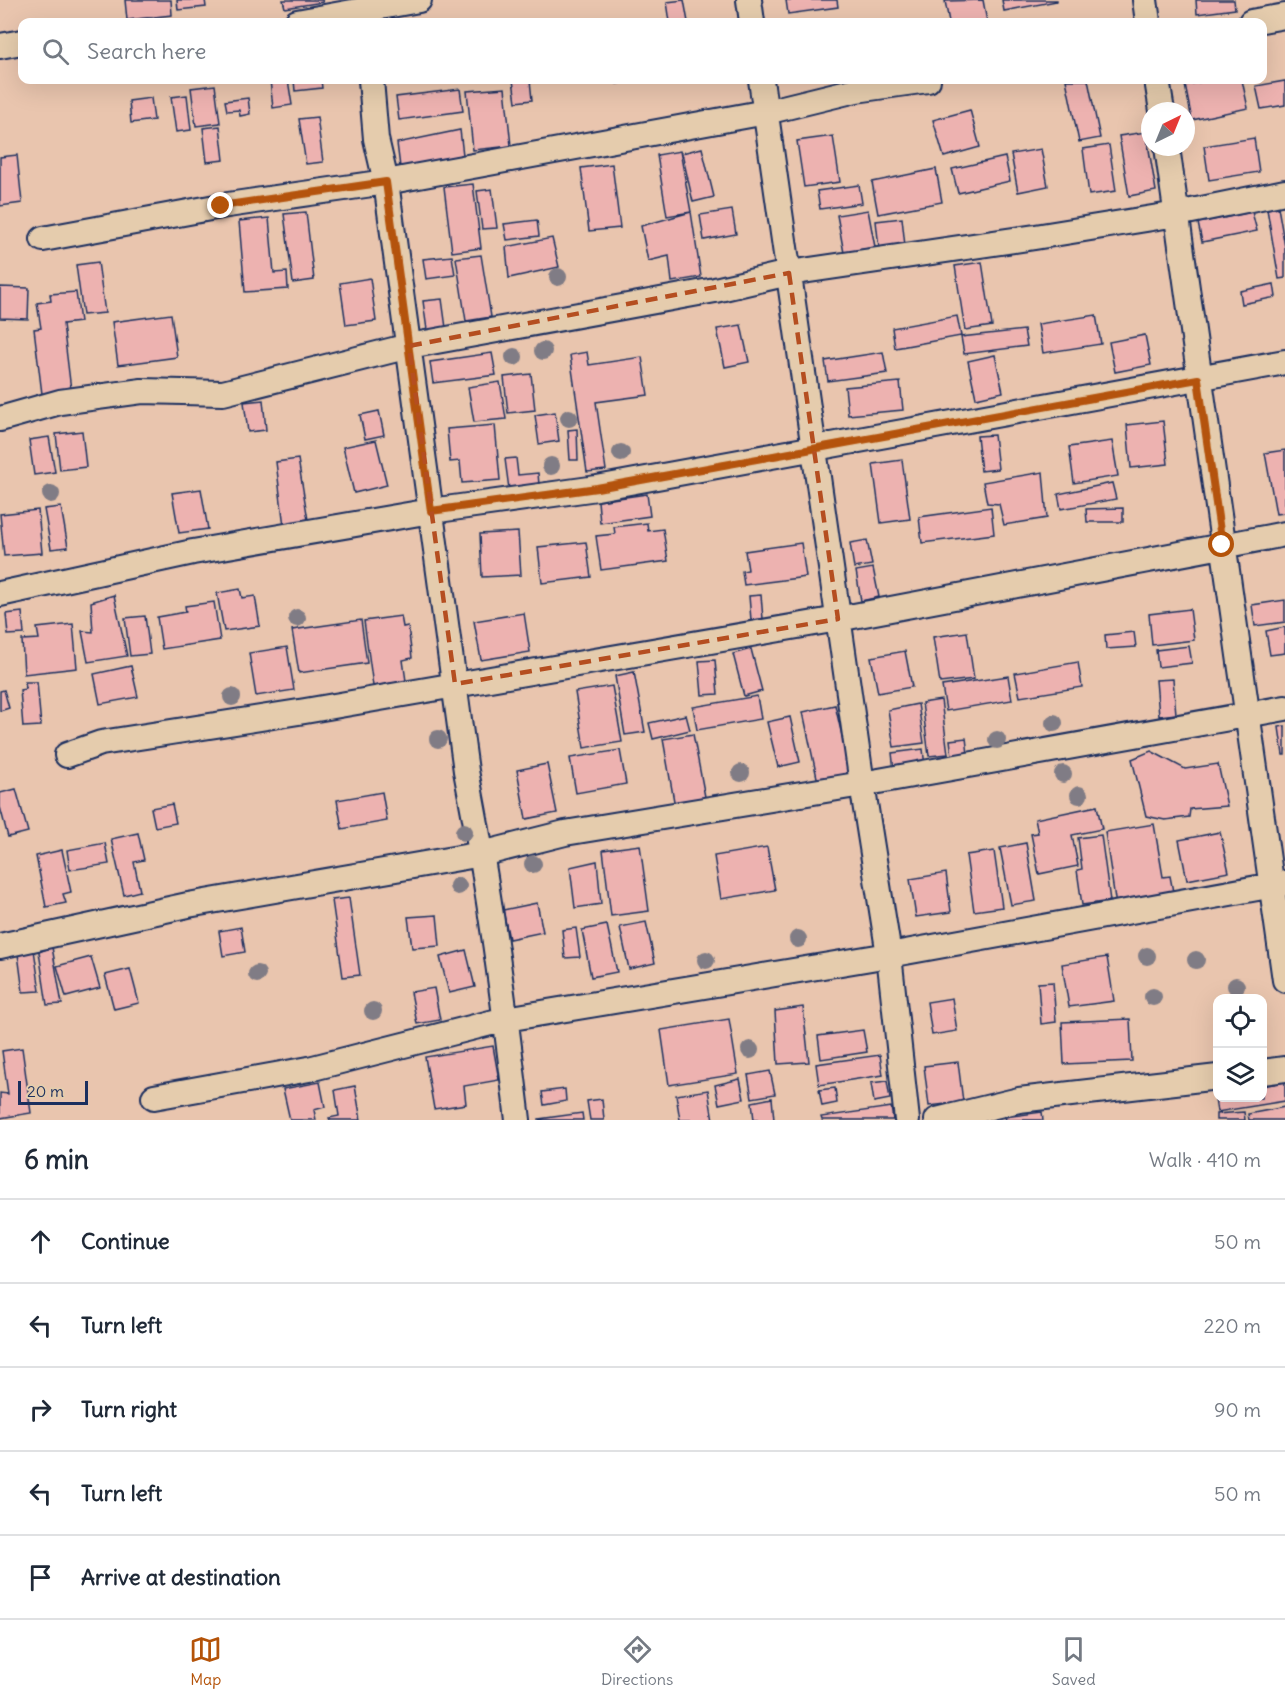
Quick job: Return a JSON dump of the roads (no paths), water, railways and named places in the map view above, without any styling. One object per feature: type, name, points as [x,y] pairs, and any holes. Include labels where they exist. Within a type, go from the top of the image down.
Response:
[{"type":"street","points":[[320,18],[419,0]]},
{"type":"street","points":[[749,0],[751,18]]},
{"type":"street","points":[[1145,0],[1148,18]]},
{"type":"street","points":[[1267,19],[1285,16]]},
{"type":"street","points":[[0,46],[18,43]]},
{"type":"street","points":[[371,84],[376,139],[386,182],[466,771],[482,854],[518,1120]]},
{"type":"street","points":[[762,84],[862,784],[889,955],[907,1120]]},
{"type":"street","points":[[43,238],[221,206],[386,182],[766,112],[810,99],[899,84]]},
{"type":"street","points":[[1158,84],[1161,102]]},
{"type":"street","points":[[1168,156],[1222,545],[1279,885],[1285,980]]},
{"type":"street","points":[[0,419],[60,402],[142,391],[223,393],[409,346],[715,290],[789,273],[1178,214],[1285,192]]},
{"type":"street","points":[[0,594],[193,552],[431,511],[597,488],[1285,362]]},
{"type":"street","points":[[67,755],[101,743],[838,619],[1285,534]]},
{"type":"street","points":[[0,946],[188,905],[482,854],[565,833],[862,784],[1285,708]]},
{"type":"street","points":[[154,1097],[309,1068],[506,1019],[889,955],[1279,885]]},
{"type":"street","points":[[1267,1072],[1285,1070]]},
{"type":"street","points":[[937,1120],[1019,1100],[1213,1078]]}]
